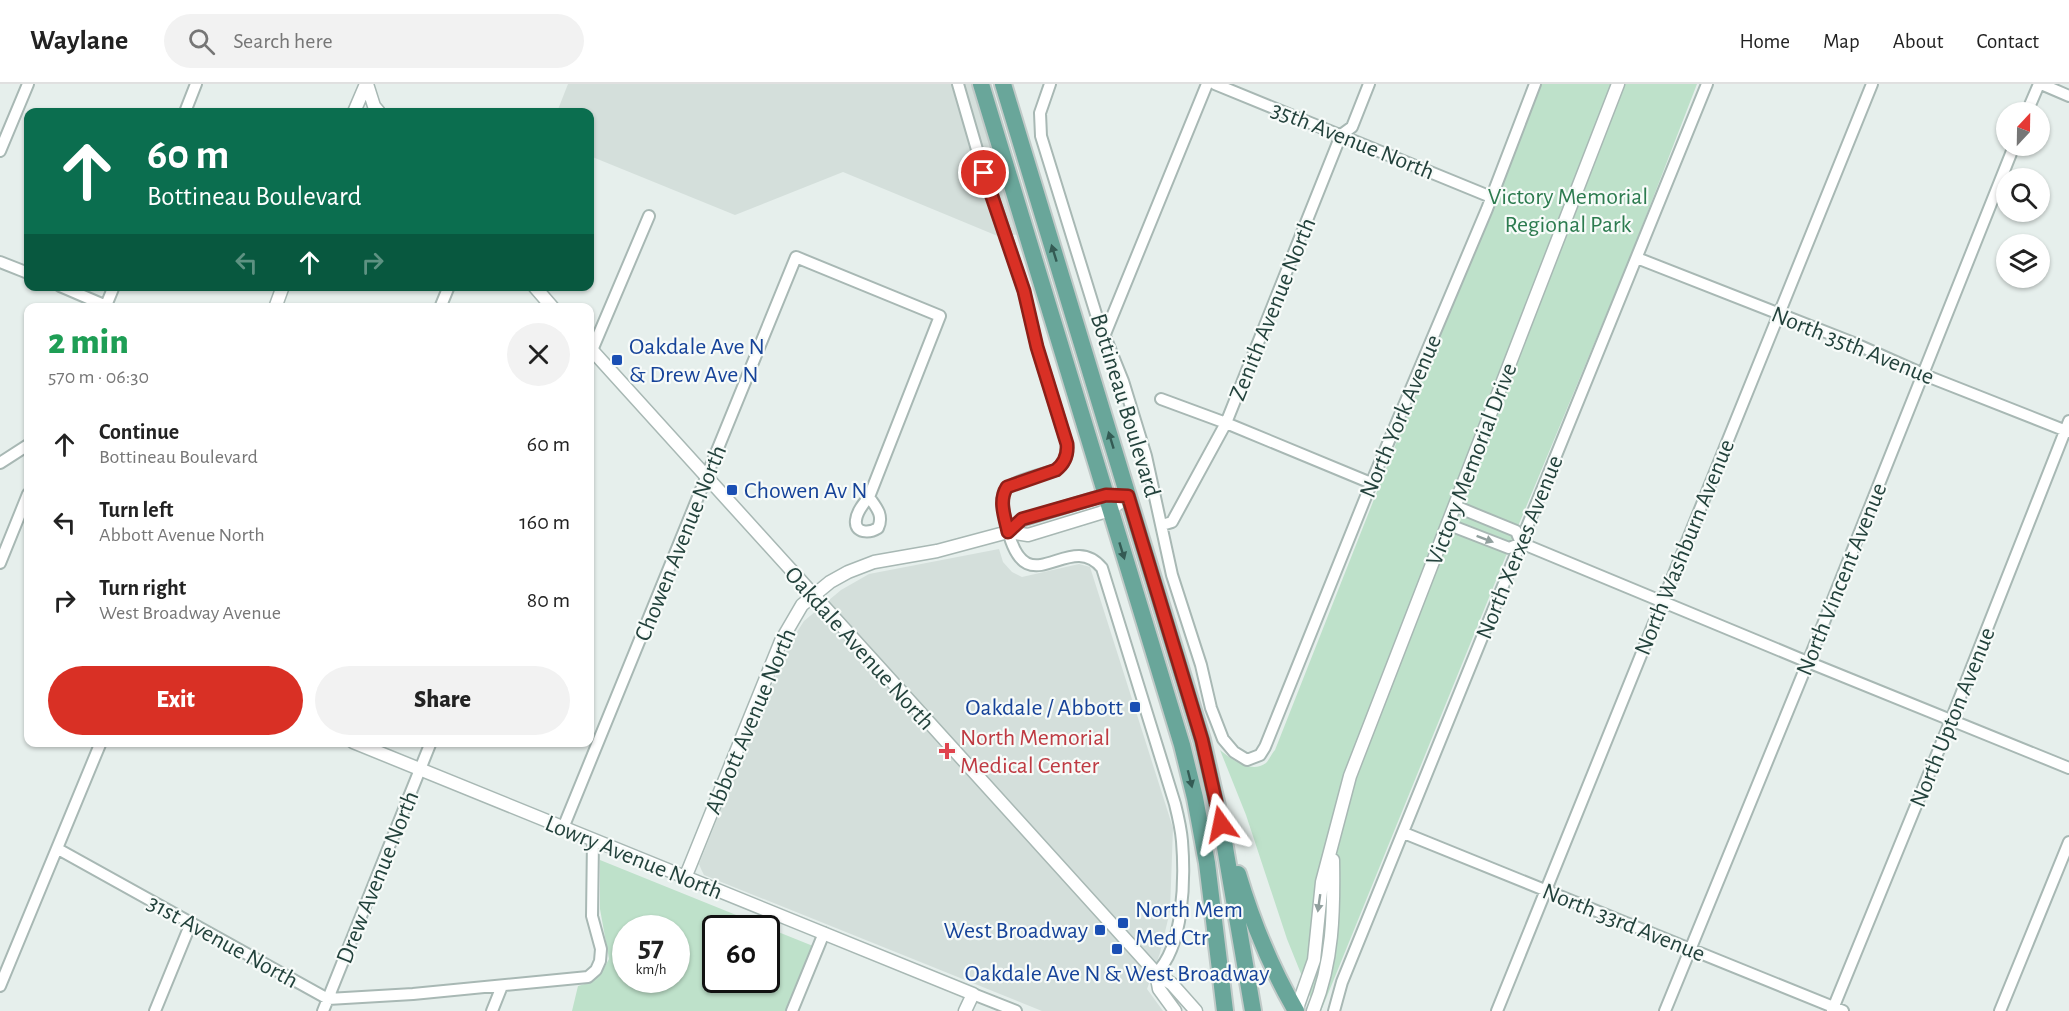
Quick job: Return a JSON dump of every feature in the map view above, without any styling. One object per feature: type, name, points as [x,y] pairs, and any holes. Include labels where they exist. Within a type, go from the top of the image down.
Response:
[{"type":"main road","name":"Bottineau Boulevard","points":[[981,84],[1154,650],[1195,798],[1207,863],[1224,1004]]},
{"type":"main road","name":"Bottineau Boulevard","points":[[1003,84],[1202,740],[1212,783]]},
{"type":"main road","points":[[1212,783],[1228,826],[1238,876],[1276,974],[1296,1011]]},
{"type":"main road","points":[[1212,783],[1253,1011]]},
{"type":"street","points":[[0,151],[27,84]]},
{"type":"street","points":[[187,108],[196,84]]},
{"type":"street","points":[[356,108],[367,84]]},
{"type":"street","points":[[367,84],[376,108]]},
{"type":"street","points":[[958,84],[978,153],[1024,291],[1037,347],[1068,452],[1062,466],[1056,470],[1012,484],[1003,493],[1002,502],[1008,532],[1020,560],[1026,564],[1038,566],[1075,555],[1083,555],[1091,558],[1102,568],[1175,804],[1182,840],[1180,911],[1172,948],[1164,965],[1156,973]]},
{"type":"street","points":[[1050,84],[1040,113],[1041,136],[1096,314],[1123,381],[1146,456],[1161,525]]},
{"type":"street","points":[[1105,334],[1207,84]]},
{"type":"street","name":"Zenith Avenue North","points":[[1161,525],[1172,522],[1226,423],[1341,135],[1352,127],[1369,84]]},
{"type":"street","name":"North York Avenue","points":[[1161,525],[1211,708],[1223,739],[1234,752],[1246,759],[1260,755],[1491,197],[1535,84]]},
{"type":"street","name":"Victory Memorial Drive","points":[[1332,847],[1350,776],[1618,84]]},
{"type":"street","name":"North Xerxes Avenue","points":[[1334,1011],[1342,982],[1707,84]]},
{"type":"street","name":"North Washburn Avenue","points":[[1497,1011],[1872,84]]},
{"type":"street","points":[[2032,102],[2040,84],[2069,96]]},
{"type":"street","name":"35th Avenue North","points":[[1219,85],[1491,197]]},
{"type":"street","name":"North Vincent Avenue","points":[[1665,1011],[2010,156]]},
{"type":"street","points":[[594,342],[649,216]]},
{"type":"street","name":"Chowen Avenue North","points":[[563,828],[796,257],[940,316],[869,497]]},
{"type":"street","name":"North 35th Avenue","points":[[1637,258],[1851,342],[1923,374],[2068,428]]},
{"type":"street","points":[[0,262],[24,271]]},
{"type":"street","points":[[71,291],[98,303]]},
{"type":"street","points":[[538,291],[549,303]]},
{"type":"street","name":"Oakdale Avenue North","points":[[594,355],[1156,973],[1172,984],[1196,1011]]},
{"type":"street","points":[[1161,399],[1226,423],[1371,483]]},
{"type":"street","name":"North Upton Avenue","points":[[1836,1010],[2068,428]]},
{"type":"street","points":[[0,463],[24,448]]},
{"type":"street","name":"Abbott Avenue North","points":[[685,878],[781,641],[802,605],[848,572],[874,562],[937,551],[1008,532],[1022,519],[1108,503],[1128,496]]},
{"type":"street","points":[[0,563],[24,504]]},
{"type":"street","points":[[1455,506],[1516,531],[1521,543]]},
{"type":"street","points":[[1447,524],[1509,548],[1521,543],[2069,768]]},
{"type":"street","points":[[0,986],[99,747]]},
{"type":"street","name":"Lowry Avenue North","points":[[365,747],[1016,1011]]},
{"type":"street","name":"Drew Avenue North","points":[[323,1011],[429,747]]},
{"type":"street","name":"North 33rd Avenue","points":[[1404,833],[1690,948],[1836,1010]]},
{"type":"street","name":"31st Avenue North","points":[[58,849],[328,999],[588,977],[596,970],[601,949],[592,915],[593,840]]},
{"type":"street","points":[[2000,1011],[2069,842]]},
{"type":"street","points":[[1296,1011],[1314,960],[1322,882],[1332,847]]},
{"type":"street","points":[[1313,1011],[1325,977],[1330,946],[1333,906],[1332,847]]},
{"type":"street","points":[[155,1011],[191,923]]},
{"type":"street","points":[[792,1011],[824,933]]},
{"type":"street","name":"Oakdale Avenue North","points":[[1156,973],[1159,989],[1175,1011]]},
{"type":"street","points":[[492,1011],[502,986]]},
{"type":"street","points":[[965,1011],[973,993]]},
{"type":"shaded area","points":[[568,84],[975,84],[1020,234],[1000,237],[843,172],[735,215],[594,158],[594,108],[559,108]]},
{"type":"shaded area","name":"North Memorial Medical Center","points":[[999,549],[1003,562],[1012,572],[1022,577],[1079,564],[1090,567],[1173,828],[1170,911],[1160,953],[1147,989],[1163,1011],[1042,1011],[704,875],[699,864],[761,710],[790,643],[804,621],[841,590],[869,574]]},
{"type":"green space","name":"Victory Memorial Regional Park","points":[[1538,84],[1697,84],[1631,255],[1321,1011],[1316,1011],[1287,939],[1246,815],[1220,750],[1242,764],[1254,767],[1266,763],[1275,750]]},
{"type":"green space","points":[[600,860],[736,915],[702,915],[702,993],[780,993],[780,933],[813,946],[786,1011],[572,1011],[578,986],[600,975],[609,959],[600,909]]},
{"type":"place","name":"Oakdale Ave N & Drew Ave N","points":[[617,360]]},
{"type":"place","name":"Chowen Av N","points":[[732,490]]},
{"type":"place","name":"Oakdale / Abbott","points":[[1135,707]]},
{"type":"place","name":"North Memorial Medical Center","points":[[947,751]]},
{"type":"place","name":"North Mem Med Ctr","points":[[1123,923]]},
{"type":"place","name":"West Broadway","points":[[1100,930]]},
{"type":"place","name":"Oakdale Ave N & West Broadway","points":[[1117,949]]},
{"type":"route","points":[[984,173],[1024,291],[1037,347],[1068,452],[1062,466],[1056,470],[1007,487],[1003,493],[1002,502],[1008,532],[1022,519],[1106,495],[1128,496],[1202,740],[1221,824]]}]
